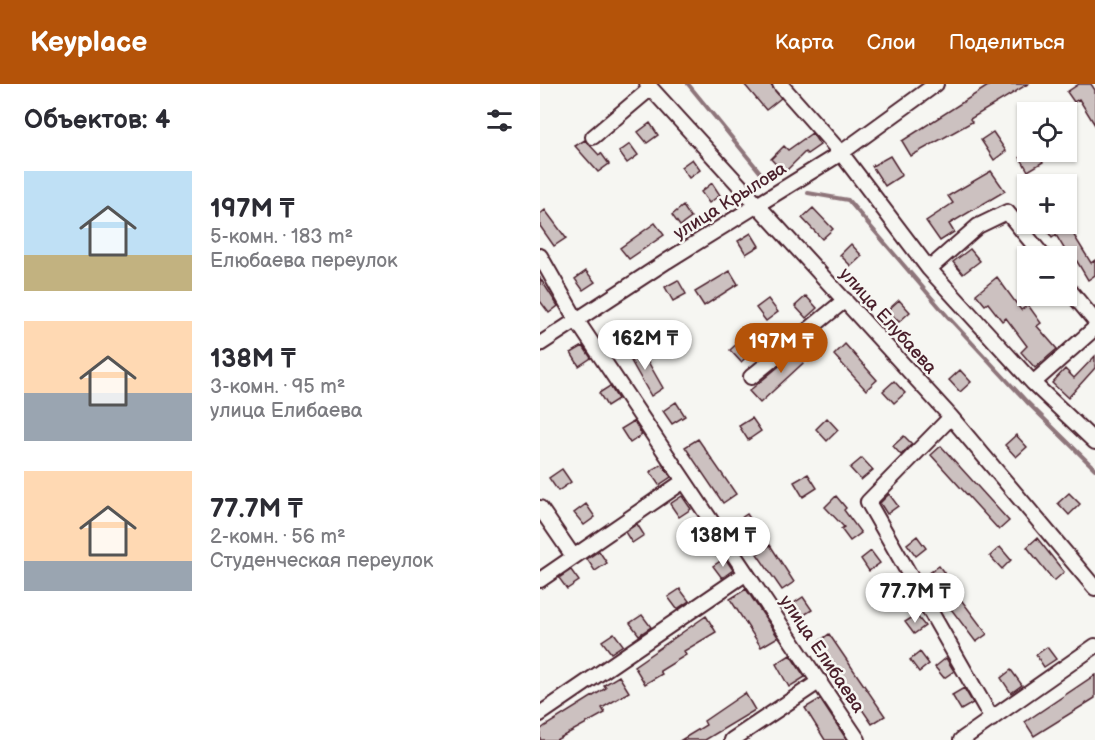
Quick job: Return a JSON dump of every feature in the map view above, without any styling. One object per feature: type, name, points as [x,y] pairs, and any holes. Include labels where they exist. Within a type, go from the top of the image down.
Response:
[{"type":"street","points":[[780,84],[841,153],[929,269],[1034,383],[1095,442]]},
{"type":"street","name":"улица Крылова","points":[[540,344],[667,261],[841,153],[936,84]]},
{"type":"street","points":[[593,137],[649,86]]},
{"type":"street","name":"улица Елубаева","points":[[649,86],[951,417],[1095,588]]},
{"type":"street","points":[[929,269],[978,226],[1007,212],[1035,246]]},
{"type":"street","name":"улица Елибаева","points":[[540,256],[577,321],[858,740]]},
{"type":"street","points":[[1077,299],[1095,321]]},
{"type":"street","points":[[751,377],[845,300]]},
{"type":"street","points":[[1034,383],[1095,328]]},
{"type":"street","points":[[951,417],[868,502],[992,719]]},
{"type":"street","points":[[540,580],[684,481]]},
{"type":"street","points":[[540,508],[573,556]]},
{"type":"street","points":[[540,714],[745,574]]},
{"type":"street","points":[[961,740],[1095,646]]},
{"type":"street","points":[[732,740],[820,681]]},
{"type":"building","points":[[744,84],[770,84],[781,98],[766,110]]},
{"type":"building","points":[[991,84],[1028,84],[970,119],[972,122],[911,156],[902,141]]},
{"type":"building","points":[[1079,84],[1091,84],[1095,90],[1095,125],[1079,99],[1074,102],[1067,92]]},
{"type":"building","points":[[650,123],[658,135],[647,143],[638,132]]},
{"type":"building","points":[[993,132],[1006,151],[994,160],[981,140]]},
{"type":"building","points":[[812,133],[820,145],[807,154],[805,152],[784,173],[771,159],[784,146],[788,150]]},
{"type":"building","points":[[585,140],[599,155],[601,153],[609,164],[598,172],[575,146]]},
{"type":"building","points":[[630,144],[638,155],[627,163],[619,152]]},
{"type":"building","points":[[890,156],[902,175],[885,186],[872,166]]},
{"type":"building","points":[[692,159],[700,170],[689,178],[681,167]]},
{"type":"building","points":[[1023,162],[1043,162],[1028,171]]},
{"type":"building","points":[[991,171],[1005,191],[949,224],[954,232],[940,241],[926,221],[953,203],[948,196]]},
{"type":"building","points":[[712,183],[720,195],[709,203],[701,192]]},
{"type":"building","points":[[683,206],[691,218],[680,226],[672,215]]},
{"type":"building","points":[[813,208],[833,229],[822,239],[802,218]]},
{"type":"building","points":[[545,210],[566,238],[554,246],[540,226],[540,214]]},
{"type":"building","points":[[655,223],[664,235],[629,259],[620,248]]},
{"type":"building","points":[[751,233],[759,246],[746,254],[738,241]]},
{"type":"building","points":[[1049,234],[1073,234],[1091,263],[1095,260],[1095,275],[1088,280],[1077,261],[1077,246],[1063,246],[1056,235],[1052,238]]},
{"type":"building","points":[[851,244],[862,256],[851,266],[840,255]]},
{"type":"building","points":[[970,249],[980,261],[963,274],[953,262]]},
{"type":"building","points":[[586,271],[595,282],[583,290],[575,279]]},
{"type":"building","points":[[730,271],[738,284],[704,306],[695,292]]},
{"type":"building","points":[[997,277],[1021,310],[1029,306],[1041,323],[1037,326],[1057,349],[1035,368],[1021,352],[1027,346],[1006,318],[1002,321],[988,303],[985,305],[976,294]]},
{"type":"building","points":[[540,278],[558,306],[549,313],[540,301]]},
{"type":"building","points":[[678,280],[686,294],[673,301],[665,287]]},
{"type":"building","points":[[806,296],[817,308],[806,318],[795,306]]},
{"type":"building","points":[[768,299],[778,312],[766,321],[756,308]]},
{"type":"building","points":[[899,300],[910,312],[899,322],[888,310]]},
{"type":"building","points":[[741,340],[752,352],[741,362],[730,350]]},
{"type":"building","points":[[806,344],[814,353],[760,403],[749,391]]},
{"type":"building","points":[[845,344],[877,380],[866,390],[834,355]]},
{"type":"building","points":[[583,346],[591,358],[579,366],[571,353]]},
{"type":"building","points":[[639,346],[663,388],[651,396],[627,354]]},
{"type":"building","points":[[1095,356],[1095,368],[1068,398],[1052,383],[1065,369],[1074,378]]},
{"type":"building","points":[[960,370],[971,382],[960,392],[949,380]]},
{"type":"building","points":[[894,381],[905,393],[894,403],[883,391]]},
{"type":"building","points":[[610,386],[618,399],[607,406],[599,393]]},
{"type":"building","points":[[676,402],[685,416],[672,424],[663,411]]},
{"type":"building","points":[[752,418],[761,431],[748,440],[739,426]]},
{"type":"building","points":[[827,418],[838,430],[827,441],[816,429]]},
{"type":"building","points":[[634,421],[642,435],[630,443],[621,429]]},
{"type":"building","points":[[1016,435],[1027,447],[1016,457],[1005,445]]},
{"type":"building","points":[[904,436],[912,444],[901,455],[893,446]]},
{"type":"building","points":[[698,439],[736,494],[723,503],[685,447]]},
{"type":"building","points":[[941,446],[1009,521],[999,530],[931,455]]},
{"type":"building","points":[[862,458],[873,470],[861,480],[850,468]]},
{"type":"building","points":[[662,464],[671,477],[659,485],[650,472]]},
{"type":"building","points":[[562,469],[571,482],[558,491],[549,478]]},
{"type":"building","points":[[808,474],[817,488],[803,497],[794,482]]},
{"type":"building","points":[[1069,493],[1080,504],[1069,515],[1058,503]]},
{"type":"building","points":[[889,494],[898,506],[887,514],[880,503]]},
{"type":"building","points":[[682,496],[691,509],[679,517],[670,504]]},
{"type":"building","points":[[836,496],[861,533],[850,541],[841,529],[844,527],[825,507]]},
{"type":"building","points":[[586,504],[595,517],[584,525],[574,513]]},
{"type":"building","points":[[747,514],[756,527],[744,535],[735,522]]},
{"type":"building","points":[[637,524],[644,535],[632,543],[625,532]]},
{"type":"building","points":[[917,536],[926,548],[916,556],[907,544]]},
{"type":"building","points":[[1037,538],[1064,572],[1054,581],[1027,547]]},
{"type":"building","points":[[770,545],[794,582],[782,590],[757,554]]},
{"type":"building","points":[[1000,547],[1011,560],[1002,569],[990,556]]},
{"type":"building","points":[[599,551],[607,563],[595,571],[587,559]]},
{"type":"building","points":[[871,551],[880,563],[869,571],[861,559]]},
{"type":"building","points":[[725,558],[733,570],[722,578],[713,566]]},
{"type":"building","points":[[939,566],[948,578],[937,586],[928,574]]},
{"type":"building","points":[[571,570],[579,581],[567,589],[559,578]]},
{"type":"building","points":[[894,580],[903,592],[892,600],[883,588]]},
{"type":"building","points":[[680,589],[689,601],[677,609],[668,597]]},
{"type":"building","points":[[746,589],[778,637],[761,647],[730,599]]},
{"type":"building","points":[[803,597],[812,610],[799,618],[791,605]]},
{"type":"building","points":[[959,597],[987,634],[976,642],[948,605]]},
{"type":"building","points":[[642,615],[651,627],[639,635],[630,623]]},
{"type":"building","points":[[916,615],[925,626],[914,634],[905,622]]},
{"type":"building","points":[[706,616],[716,632],[684,651],[686,655],[660,671],[662,674],[645,684],[634,666]]},
{"type":"building","points":[[614,633],[623,645],[611,653],[602,641]]},
{"type":"building","points":[[829,634],[885,716],[872,724],[817,643]]},
{"type":"building","points":[[1047,647],[1056,659],[1044,667],[1036,655]]},
{"type":"building","points":[[920,652],[929,664],[919,672],[910,660]]},
{"type":"building","points":[[790,655],[805,677],[789,687],[776,664]]},
{"type":"building","points":[[946,658],[954,671],[944,678],[935,667]]},
{"type":"building","points":[[1011,670],[1022,685],[1011,693],[1001,678]]},
{"type":"building","points":[[1095,675],[1095,698],[1034,736],[1025,722]]},
{"type":"building","points":[[619,676],[629,692],[602,708],[605,713],[556,740],[540,740],[540,730],[606,688],[604,685]]},
{"type":"building","points":[[964,688],[973,703],[961,710],[952,695]]},
{"type":"building","points":[[745,693],[755,710],[705,740],[681,740],[706,725],[704,721]]},
{"type":"building","points":[[820,699],[847,740],[825,740],[805,708]]},
{"type":"waterway","points":[[688,84],[764,177]]},
{"type":"waterway","points":[[808,193],[848,200],[948,317],[1027,402],[1095,469]]}]
